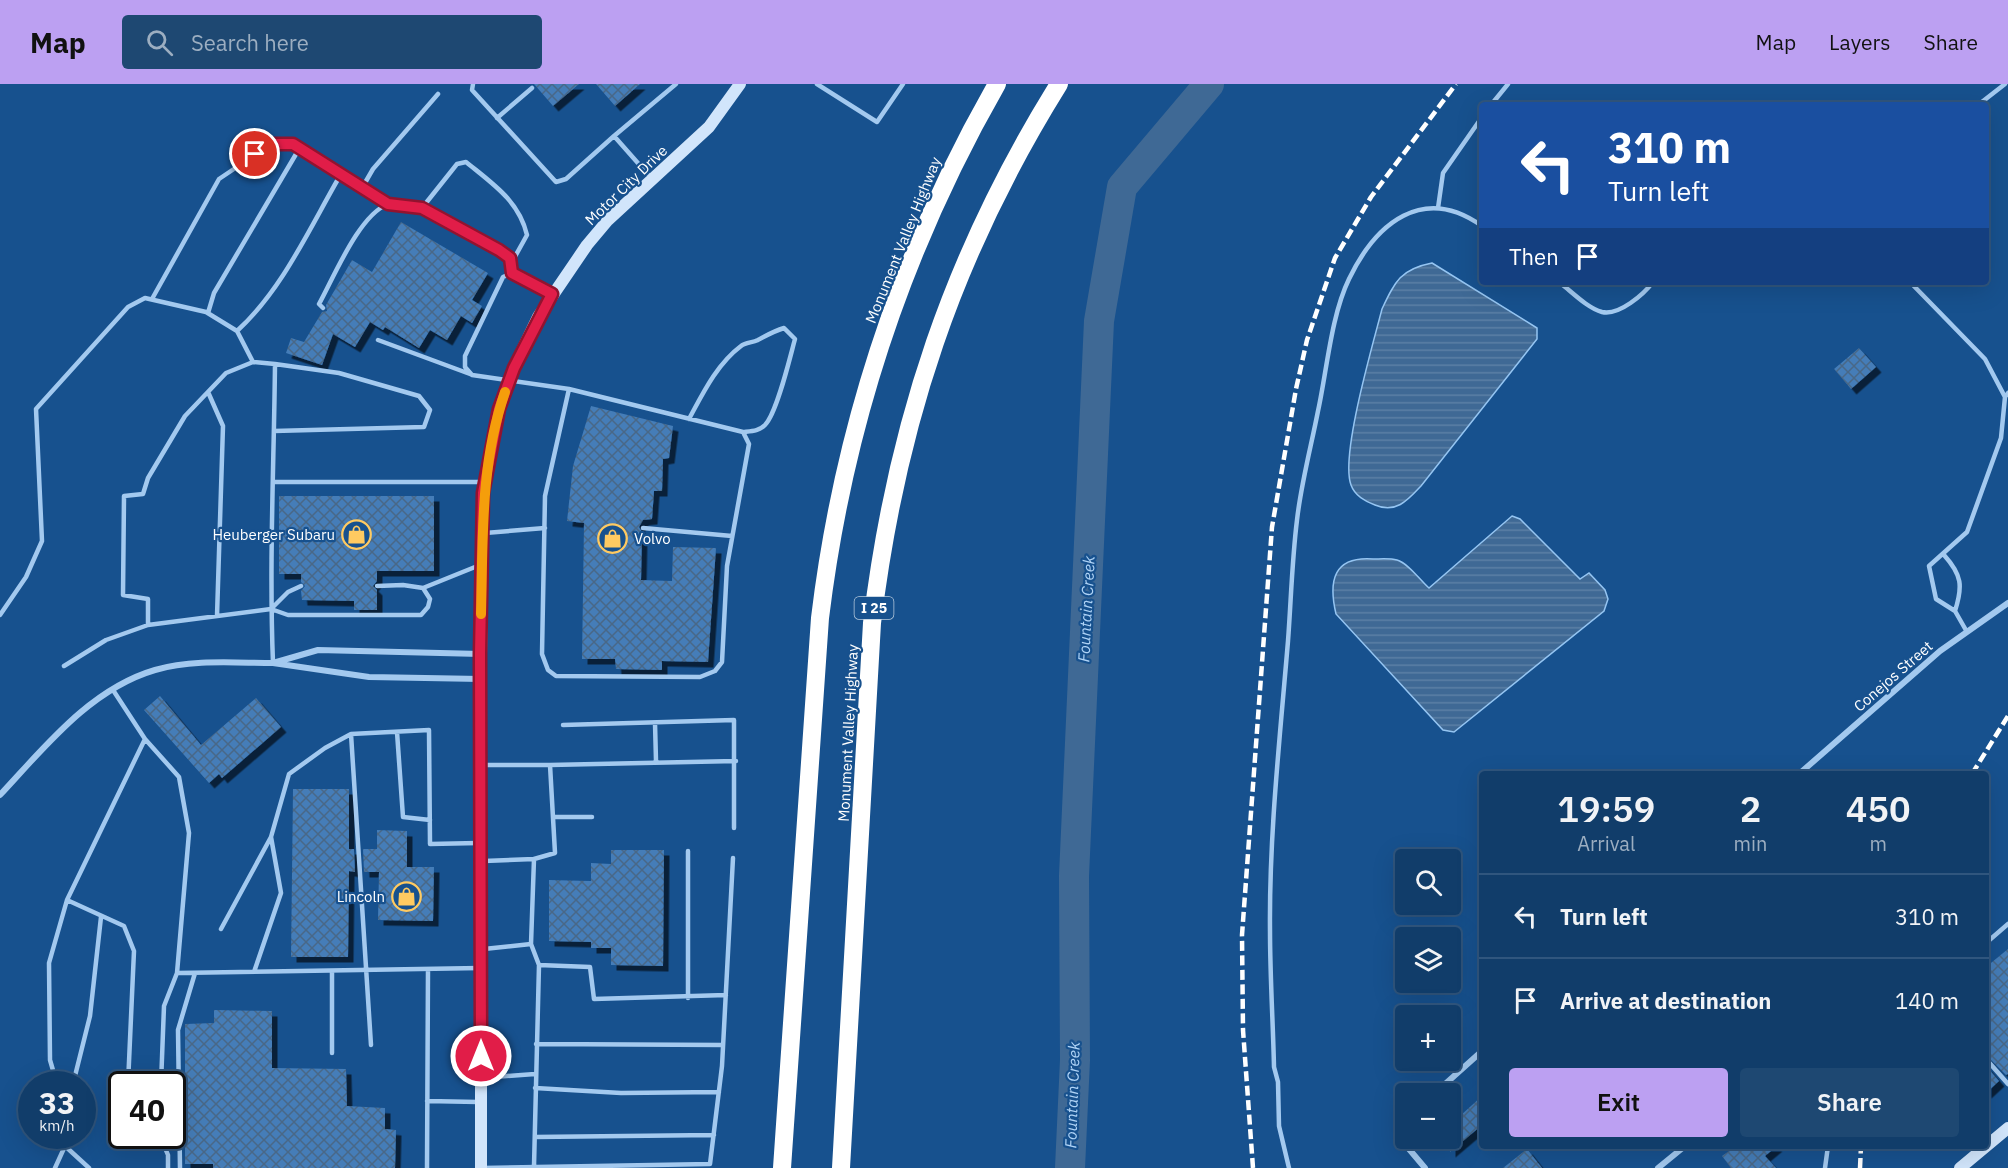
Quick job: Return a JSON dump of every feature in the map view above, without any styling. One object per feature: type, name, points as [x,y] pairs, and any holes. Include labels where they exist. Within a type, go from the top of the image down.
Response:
[{"type":"highway","name":"Monument Valley Highway","points":[[782,1168],[820,618],[835,520],[846,467],[868,387],[900,286],[939,194],[998,84]]},
{"type":"highway","name":"Monument Valley Highway","points":[[841,1168],[872,623],[881,547],[894,479],[931,349],[967,257],[1010,168],[1059,84]]},
{"type":"street","name":"Motor City Drive","points":[[481,1168],[480,654],[485,482],[499,409],[538,317],[552,294],[608,220],[709,126],[740,84]]},
{"type":"street","name":"Conejos Street","points":[[1803,771],[1940,651],[2008,603]]},
{"type":"street","points":[[273,663],[318,650],[480,654]]},
{"type":"street","points":[[0,795],[68,722],[113,690],[154,670],[191,664],[273,663],[369,677],[481,679]]},
{"type":"street","points":[[1446,1083],[1479,1054]]},
{"type":"street","points":[[1989,1144],[2008,1128]]},
{"type":"street","points":[[1409,1149],[1425,1168]]},
{"type":"street","points":[[1658,1168],[1681,1149]]},
{"type":"street","points":[[1960,1168],[1983,1149]]},
{"type":"lane","points":[[473,84],[472,90],[556,182],[567,179],[676,84]]},
{"type":"lane","points":[[817,84],[877,122],[903,84]]},
{"type":"lane","points":[[1493,102],[1508,84]]},
{"type":"lane","points":[[1982,102],[2005,84]]},
{"type":"lane","points":[[497,118],[532,88]]},
{"type":"lane","points":[[362,188],[373,169],[438,94]]},
{"type":"lane","points":[[1438,208],[1443,173],[1479,121]]},
{"type":"lane","points":[[614,136],[652,178]]},
{"type":"lane","points":[[152,299],[219,179],[271,144],[286,143],[299,148],[388,204],[422,208],[499,250],[512,262]]},
{"type":"lane","points":[[208,313],[214,293],[299,148]]},
{"type":"lane","points":[[422,208],[457,164],[466,162],[517,206],[524,221],[527,235],[512,262],[512,273]]},
{"type":"lane","points":[[237,331],[254,316],[270,295],[340,174]]},
{"type":"lane","points":[[321,306],[364,223],[375,211],[388,204]]},
{"type":"lane","points":[[1289,1168],[1279,1126],[1270,929],[1276,783],[1297,519],[1341,300],[1349,280],[1371,242],[1394,221],[1411,210],[1438,208],[1466,215],[1479,224]]},
{"type":"lane","points":[[512,273],[552,294]]},
{"type":"lane","points":[[472,375],[465,367],[465,356],[503,277],[512,273]]},
{"type":"lane","points":[[1563,285],[1602,312],[1615,310],[1645,293],[1651,285]]},
{"type":"lane","points":[[1913,285],[1985,359],[2006,395],[2001,438],[1967,532],[1944,555],[1929,566],[1936,599],[1955,611],[1967,632]]},
{"type":"lane","points":[[0,615],[26,577],[42,541],[36,409],[128,307],[145,298],[208,313],[237,331],[252,362]]},
{"type":"lane","points":[[378,340],[472,375],[569,389],[688,419],[743,432],[757,431],[767,423],[777,399],[795,339],[784,328],[770,332],[755,342],[743,343],[711,378],[688,419]]},
{"type":"lane","points":[[148,625],[148,599],[123,595],[124,496],[143,495],[148,478],[185,416],[226,373],[252,362],[339,373],[419,396],[430,410],[424,427],[274,431]]},
{"type":"lane","points":[[273,663],[271,609],[275,364]]},
{"type":"lane","points":[[569,389],[545,496],[542,654],[548,670],[556,676],[700,677],[715,671],[722,662],[727,566],[749,444],[743,432]]},
{"type":"lane","points":[[208,392],[223,426],[217,616]]},
{"type":"lane","points":[[273,482],[485,482]]},
{"type":"lane","points":[[483,533],[545,528]]},
{"type":"lane","points":[[643,528],[732,536]]},
{"type":"lane","points":[[1944,555],[1956,568],[1962,590],[1955,611]]},
{"type":"lane","points":[[377,586],[404,585],[423,588],[483,564]]},
{"type":"lane","points":[[271,609],[288,592],[301,586]]},
{"type":"lane","points":[[64,666],[106,640],[148,625],[271,609],[288,615],[421,615],[428,607],[430,599],[423,588]]},
{"type":"lane","points":[[113,690],[146,739],[179,777],[189,833],[177,974],[164,1006],[162,1071]]},
{"type":"lane","points":[[563,725],[734,720],[736,761],[734,828]]},
{"type":"lane","points":[[655,723],[656,761]]},
{"type":"lane","points":[[221,929],[271,837],[290,774],[325,748],[351,734],[429,730],[430,844],[481,843]]},
{"type":"lane","points":[[397,732],[403,818],[430,820]]},
{"type":"lane","points":[[351,734],[368,970],[371,1045]]},
{"type":"lane","points":[[53,1071],[50,1060],[49,963],[67,900],[146,739]]},
{"type":"lane","points":[[481,765],[736,761]]},
{"type":"lane","points":[[480,861],[534,859],[555,853],[555,817],[550,765]]},
{"type":"lane","points":[[555,817],[592,817]]},
{"type":"lane","points":[[254,972],[281,893],[271,837]]},
{"type":"lane","points":[[688,851],[688,998]]},
{"type":"lane","points":[[481,1168],[710,1166],[723,1045],[733,858]]},
{"type":"lane","points":[[534,859],[531,944],[539,965],[534,1166]]},
{"type":"lane","points":[[67,900],[124,926],[134,951],[129,1071]]},
{"type":"lane","points":[[76,1071],[90,1016],[101,917]]},
{"type":"lane","points":[[1989,940],[2008,924]]},
{"type":"lane","points":[[481,949],[531,944]]},
{"type":"lane","points":[[539,965],[590,967],[594,999],[688,998],[726,994]]},
{"type":"lane","points":[[177,974],[481,968]]},
{"type":"lane","points":[[427,1168],[428,969]]},
{"type":"lane","points":[[332,971],[332,1053]]},
{"type":"lane","points":[[180,1168],[178,1030],[195,973]]},
{"type":"lane","points":[[536,1044],[723,1045]]},
{"type":"lane","points":[[1989,1062],[2008,1084]]},
{"type":"lane","points":[[481,1078],[535,1074]]},
{"type":"lane","points":[[535,1088],[621,1093],[719,1092]]},
{"type":"lane","points":[[427,1101],[481,1102]]},
{"type":"lane","points":[[535,1137],[714,1135]]},
{"type":"lane","points":[[55,1168],[64,1149]]},
{"type":"lane","points":[[68,1149],[89,1168]]},
{"type":"lane","points":[[165,1149],[168,1168]]},
{"type":"lane","points":[[1825,1168],[1828,1149]]},
{"type":"water","points":[[1432,263],[1537,328],[1537,339],[1421,486],[1401,504],[1389,508],[1382,507],[1361,498],[1351,485],[1350,450],[1359,399],[1382,309],[1395,284],[1413,269]]},
{"type":"water","points":[[1512,516],[1520,519],[1580,579],[1589,573],[1605,590],[1608,599],[1604,611],[1454,732],[1443,730],[1336,614],[1334,581],[1342,566],[1350,562],[1360,559],[1391,559],[1405,565],[1429,588]]},
{"type":"building","points":[[534,84],[579,84],[553,106]]},
{"type":"building","points":[[596,84],[640,84],[615,106]]},
{"type":"building","points":[[401,222],[488,273],[472,300],[482,306],[472,323],[461,316],[447,340],[430,330],[419,348],[385,327],[383,330],[370,322],[355,347],[333,334],[322,365],[286,353],[291,338],[304,342],[322,312],[327,311],[326,305],[352,260],[372,272]]},
{"type":"building","points":[[1859,348],[1876,367],[1851,389],[1834,369]]},
{"type":"building","name":"Volvo","points":[[591,406],[673,426],[669,458],[663,459],[662,491],[654,491],[652,519],[643,520],[639,527],[642,532],[641,580],[672,581],[673,547],[716,548],[708,662],[662,661],[662,670],[616,669],[615,659],[582,659],[584,523],[567,521],[573,466]]},
{"type":"building","name":"Heuberger Subaru","points":[[279,496],[434,496],[434,571],[377,571],[377,581],[373,586],[377,590],[377,610],[354,610],[354,601],[302,600],[301,591],[305,586],[301,582],[301,574],[279,574]]},
{"type":"building","points":[[160,696],[201,745],[256,698],[281,727],[222,778],[219,774],[209,783],[144,710]]},
{"type":"building","points":[[293,789],[349,789],[349,849],[354,849],[355,872],[349,871],[348,957],[291,957]]},
{"type":"building","name":"Lincoln","points":[[377,830],[407,831],[407,867],[434,867],[433,921],[378,920],[379,872],[364,872],[363,849],[377,849]]},
{"type":"building","points":[[611,850],[664,850],[663,966],[611,965],[611,948],[591,948],[591,942],[549,941],[549,880],[591,881],[591,863],[611,864]]},
{"type":"building","points":[[2008,949],[2008,1074],[2006,1075],[1989,1058],[1989,965]]},
{"type":"building","points":[[214,1010],[272,1011],[272,1068],[346,1069],[347,1106],[385,1108],[385,1129],[396,1130],[395,1168],[213,1168],[213,1164],[185,1164],[185,1024],[214,1023]]},
{"type":"building","points":[[1989,1069],[1999,1081],[1989,1090]]},
{"type":"building","points":[[1479,1099],[1479,1128],[1461,1143],[1461,1115]]},
{"type":"building","points":[[1527,1149],[1542,1168],[1503,1168]]},
{"type":"building","points":[[1727,1149],[1773,1149],[1765,1156],[1776,1168],[1731,1168],[1722,1156],[1729,1151]]},
{"type":"waterway","name":"Fountain Creek","points":[[1070,1168],[1075,1060],[1074,876],[1099,321],[1122,187],[1209,84]]},
{"type":"railway","points":[[1253,1168],[1243,1030],[1242,935],[1272,527],[1296,389],[1307,340],[1335,258],[1371,197],[1456,84]]},
{"type":"railway","points":[[1974,771],[2008,716]]},
{"type":"railway","points":[[1860,1168],[1861,1149]]},
{"type":"slow traffic","points":[[481,614],[483,493],[490,448],[505,392]]},
{"type":"place","name":"Heuberger Subaru","points":[[356,534]]},
{"type":"place","name":"Volvo","points":[[613,538]]},
{"type":"place","name":"Lincoln","points":[[406,896]]},
{"type":"route","points":[[255,154],[278,142],[293,144],[388,204],[422,208],[506,254],[512,262],[512,273],[552,294],[538,317],[514,368],[499,409],[483,493],[480,654],[481,1056]]}]
